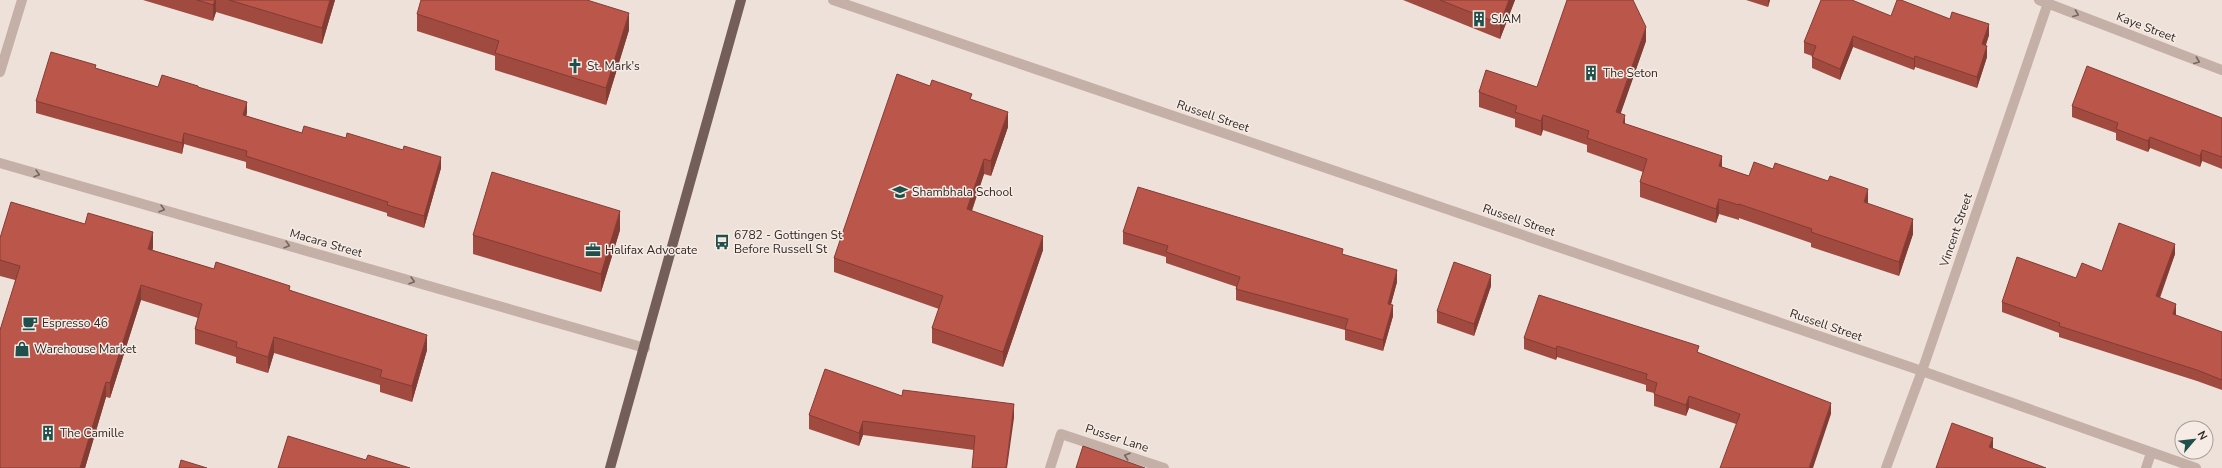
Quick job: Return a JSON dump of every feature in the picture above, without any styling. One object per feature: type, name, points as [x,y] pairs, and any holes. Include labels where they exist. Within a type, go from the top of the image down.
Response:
[{"type":"main road","points":[[610,468],[645,348],[741,0]]},
{"type":"street","points":[[0,72],[22,0]]},
{"type":"street","name":"Russell Street","points":[[833,0],[1922,371],[2196,468]]},
{"type":"street","name":"Vincent Street","points":[[1886,468],[1922,371],[2046,1]]},
{"type":"street","name":"Kaye Street","points":[[2046,1],[2222,70]]},
{"type":"street","name":"Macara Street","points":[[0,163],[645,348]]},
{"type":"street","name":"Pusser Lane","points":[[1050,468],[1061,434],[1164,468]]},
{"type":"street","points":[[2146,468],[2151,453]]},
{"type":"building","points":[[197,0],[215,0],[213,5]]},
{"type":"building","points":[[229,0],[330,0],[322,28]]},
{"type":"building","points":[[421,0],[587,0],[629,13],[606,88],[495,53],[499,41],[417,14]]},
{"type":"building","points":[[1440,0],[1509,0],[1500,24]]},
{"type":"building","points":[[1567,0],[1633,0],[1646,27],[1616,112],[1625,115],[1623,123],[1722,156],[1719,166],[1749,176],[1754,162],[1773,169],[1775,163],[1828,181],[1830,176],[1868,189],[1864,202],[1913,219],[1899,262],[1811,232],[1812,229],[1739,204],[1719,199],[1716,209],[1640,182],[1647,159],[1587,138],[1589,131],[1543,115],[1541,121],[1515,112],[1517,106],[1479,92],[1486,70],[1537,87]]},
{"type":"building","points":[[1821,0],[1852,0],[1891,16],[1897,0],[1901,0],[1950,19],[1952,12],[1989,24],[1982,44],[1987,46],[1977,77],[1915,56],[1914,59],[1853,36],[1840,69],[1812,57],[1816,46],[1804,42]]},
{"type":"building","points":[[51,52],[96,65],[95,68],[158,87],[162,75],[198,86],[247,102],[243,115],[302,133],[304,126],[346,138],[347,133],[403,150],[404,146],[441,157],[424,216],[387,205],[388,202],[246,156],[247,151],[184,133],[182,143],[36,101]]},
{"type":"building","points":[[2087,66],[2222,118],[2222,157],[2202,150],[2200,156],[2150,137],[2148,141],[2116,129],[2118,123],[2072,106]]},
{"type":"building","points":[[897,74],[930,86],[932,80],[972,94],[970,99],[1008,112],[991,161],[984,159],[967,209],[1043,236],[1003,352],[932,328],[943,296],[834,258]]},
{"type":"building","points":[[492,172],[620,211],[601,274],[473,235]]},
{"type":"building","points":[[1138,187],[1343,249],[1342,254],[1397,270],[1388,304],[1393,305],[1383,340],[1345,329],[1348,319],[1236,289],[1240,277],[1166,252],[1168,246],[1123,232]]},
{"type":"building","points":[[11,202],[85,224],[88,213],[153,232],[148,249],[214,269],[216,262],[290,286],[289,290],[427,335],[412,386],[380,377],[382,370],[274,337],[268,357],[236,347],[237,342],[195,329],[202,304],[141,285],[110,383],[106,382],[80,468],[0,468],[0,330],[20,266],[0,260],[0,238]]},
{"type":"building","points":[[2119,223],[2175,244],[2156,296],[2176,304],[2173,314],[2222,332],[2222,380],[2197,370],[2059,326],[2060,323],[2002,302],[2017,257],[2076,278],[2082,263],[2102,271]]},
{"type":"building","points":[[1454,262],[1491,275],[1474,324],[1437,311]]},
{"type":"building","points":[[1539,295],[1699,346],[1697,352],[1831,403],[1809,468],[1720,468],[1740,414],[1689,396],[1686,405],[1654,394],[1657,383],[1646,379],[1647,374],[1557,346],[1556,349],[1524,338]]},
{"type":"building","points":[[825,369],[902,396],[903,390],[1014,404],[1006,468],[972,468],[975,436],[863,421],[859,433],[809,415]]},
{"type":"building","points":[[1952,423],[1993,438],[1989,447],[2046,468],[1936,468]]},
{"type":"building","points":[[288,436],[366,460],[368,455],[410,468],[278,468]]},
{"type":"building","points":[[1083,446],[1145,468],[1076,468]]},
{"type":"building","points":[[181,460],[207,468],[179,468]]},
{"type":"place","name":"SJAM","points":[[1479,19]]},
{"type":"place","name":"St. Mark's","points":[[575,66]]},
{"type":"place","name":"The Seton","points":[[1591,73]]},
{"type":"place","name":"Shambhala School","points":[[900,192]]},
{"type":"place","name":"6782 - Gottingen St Before Russell St","points":[[722,242]]},
{"type":"place","name":"Halifax Advocate","points":[[593,250]]},
{"type":"place","name":"Espresso 46","points":[[30,323]]},
{"type":"place","name":"Warehouse Market","points":[[22,349]]},
{"type":"place","name":"The Camille","points":[[48,433]]}]
